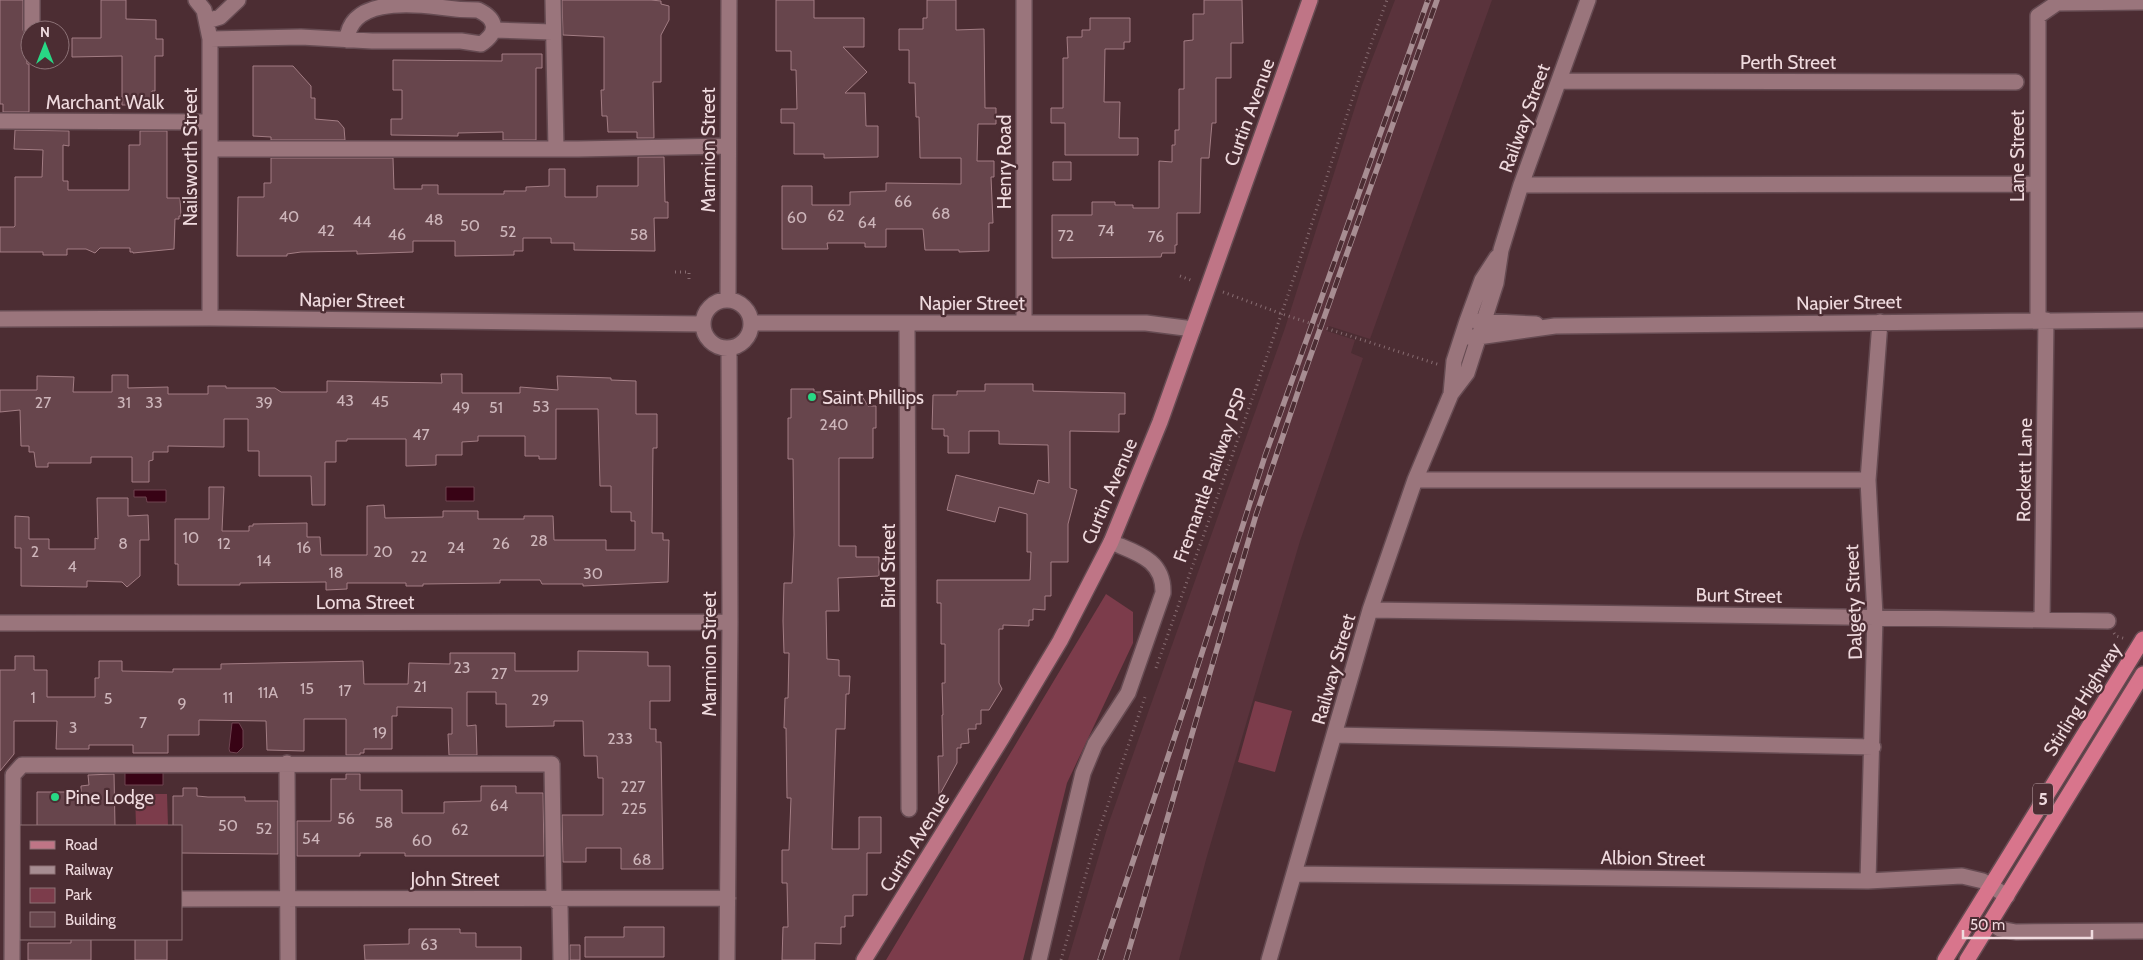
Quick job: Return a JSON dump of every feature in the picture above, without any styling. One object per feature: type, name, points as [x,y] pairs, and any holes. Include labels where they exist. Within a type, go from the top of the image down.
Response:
[{"type":"highway","name":"Stirling Highway","points":[[1945,960],[2142,644]]},
{"type":"highway","name":"Stirling Highway","points":[[1967,960],[2143,674]]},
{"type":"main road","name":"Curtin Avenue","points":[[864,960],[1060,641],[1111,542],[1160,422],[1310,0]]},
{"type":"street","points":[[32,0],[32,20]]},
{"type":"street","name":"Nailsworth Street","points":[[196,0],[204,10],[210,39],[210,318]]},
{"type":"street","points":[[207,21],[220,17],[238,0]]},
{"type":"street","points":[[553,0],[552,32],[556,150]]},
{"type":"street","name":"Marmion Street","points":[[728,300],[727,146],[729,0]]},
{"type":"street","name":"Henry Road","points":[[1024,0],[1024,323]]},
{"type":"street","name":"Railway Street","points":[[1269,960],[1370,610],[1415,480],[1451,394],[1467,373],[1496,283],[1500,250],[1521,185],[1588,0]]},
{"type":"street","points":[[210,39],[301,37],[348,40],[461,41],[481,44],[490,38],[494,30],[493,23],[488,15],[478,10],[390,2],[374,4],[360,11],[350,22],[348,40]]},
{"type":"street","name":"Lane Street","points":[[2042,320],[2037,184],[2038,16],[2057,3],[2143,2]]},
{"type":"street","points":[[494,30],[552,32]]},
{"type":"street","name":"Perth Street","points":[[1559,81],[2016,82]]},
{"type":"street","name":"Marchant Walk","points":[[0,121],[210,122]]},
{"type":"street","points":[[211,149],[556,150],[727,146]]},
{"type":"street","points":[[1521,185],[2037,184]]},
{"type":"street","name":"Railway Street","points":[[1451,394],[1453,369],[1467,321],[1482,280],[1500,250]]},
{"type":"street","points":[[728,300],[735,301],[747,310],[752,323],[748,337],[734,348],[717,346],[711,342],[706,337],[703,324],[708,309],[714,304],[728,300]]},
{"type":"street","name":"Napier Street","points":[[0,319],[210,318],[703,324]]},
{"type":"street","name":"Rockett Lane","points":[[2042,320],[2042,620]]},
{"type":"street","name":"Napier Street","points":[[1462,337],[1478,337],[1555,326],[2143,320]]},
{"type":"street","name":"Napier Street","points":[[1467,321],[1517,321],[1555,326]]},
{"type":"street","name":"Dalgety Street","points":[[1868,881],[1875,616],[1868,480],[1880,322]]},
{"type":"street","name":"Napier Street","points":[[752,323],[1146,323],[1193,329]]},
{"type":"street","name":"Bird Street","points":[[907,324],[909,809]]},
{"type":"street","name":"Marmion Street","points":[[727,960],[730,622],[729,348]]},
{"type":"street","points":[[1415,480],[1868,480]]},
{"type":"street","points":[[1039,960],[1083,773],[1095,744],[1128,693],[1163,592],[1161,576],[1152,562],[1111,542]]},
{"type":"street","name":"Burt Street","points":[[1370,610],[1875,616],[2108,621]]},
{"type":"street","name":"Loma Street","points":[[0,623],[730,622]]},
{"type":"street","points":[[1334,735],[1873,747]]},
{"type":"street","points":[[287,763],[288,960]]},
{"type":"street","points":[[12,960],[12,775],[22,765],[287,763],[552,764],[554,899],[560,905],[561,960]]},
{"type":"street","name":"Albion Street","points":[[1294,874],[1868,881],[1962,876],[1973,878],[2007,896]]},
{"type":"street","name":"John Street","points":[[182,899],[728,898]]},
{"type":"street","points":[[1990,923],[2000,929],[2016,932],[2143,931]]},
{"type":"path","name":"Fremantle Railway PSP","points":[[1155,670],[1282,314],[1333,154],[1387,0]]},
{"type":"path","points":[[675,272],[689,272],[689,282]]},
{"type":"path","points":[[1180,276],[1196,282]]},
{"type":"path","points":[[1221,292],[1282,314],[1453,369]]},
{"type":"path","points":[[1061,960],[1097,836],[1148,688]]},
{"type":"shaded area","points":[[1395,0],[1492,0],[1370,339],[1329,326],[1327,331],[1355,340],[1351,353],[1363,358],[1300,541],[1207,856],[1179,960],[1068,960],[1108,825],[1285,328],[1362,85]]},
{"type":"shaded area","points":[[446,487],[474,487],[474,501],[446,501]]},
{"type":"shaded area","points":[[134,490],[166,490],[166,502],[147,502],[146,497],[134,497]]},
{"type":"shaded area","points":[[232,723],[239,723],[243,730],[243,747],[237,753],[230,752],[229,749]]},
{"type":"shaded area","points":[[125,772],[163,772],[163,785],[125,785]]},
{"type":"green space","points":[[1106,594],[1133,612],[1133,643],[1067,783],[1023,960],[886,960]]},
{"type":"green space","points":[[1255,701],[1292,711],[1275,772],[1238,762]]},
{"type":"green space","points":[[135,794],[167,794],[168,825],[136,825]]},
{"type":"building","points":[[0,0],[23,0],[23,20],[20,20],[20,70],[29,70],[29,112],[3,112],[3,104],[0,104]]},
{"type":"building","points":[[101,0],[126,0],[126,19],[156,20],[156,39],[163,39],[163,56],[155,56],[155,91],[152,91],[152,105],[122,105],[122,56],[72,57],[72,38],[101,38]]},
{"type":"building","points":[[562,0],[651,0],[661,1],[661,4],[669,6],[669,20],[661,35],[661,82],[653,82],[654,138],[637,138],[637,132],[608,132],[607,116],[602,116],[601,90],[604,90],[604,37],[563,35]]},
{"type":"building","points":[[776,0],[814,0],[814,18],[864,18],[864,47],[843,47],[867,72],[845,93],[865,93],[866,126],[878,126],[878,157],[824,158],[824,154],[794,154],[794,123],[781,123],[781,109],[797,109],[796,70],[791,70],[791,51],[776,51]]},
{"type":"building","points":[[927,0],[956,0],[956,30],[984,29],[985,108],[996,108],[996,124],[978,124],[977,161],[994,161],[994,177],[991,177],[993,223],[989,223],[989,251],[925,250],[923,229],[886,229],[886,247],[865,247],[865,243],[827,243],[828,249],[782,249],[782,186],[812,186],[812,205],[850,205],[850,192],[886,191],[886,183],[961,184],[961,158],[920,158],[919,117],[916,117],[915,83],[909,83],[909,50],[899,50],[899,29],[923,29],[923,18],[927,18]]},
{"type":"building","points":[[1204,0],[1242,0],[1243,43],[1231,43],[1231,78],[1216,78],[1216,123],[1212,123],[1209,158],[1201,158],[1200,213],[1177,213],[1177,245],[1175,245],[1175,253],[1162,253],[1161,257],[1052,258],[1052,215],[1092,215],[1092,202],[1115,202],[1115,205],[1133,205],[1133,208],[1159,208],[1159,161],[1172,162],[1172,145],[1175,145],[1175,130],[1179,130],[1179,89],[1184,89],[1184,41],[1193,40],[1193,14],[1204,14]]},
{"type":"building","points":[[1090,18],[1130,18],[1130,42],[1124,42],[1124,49],[1105,49],[1104,102],[1120,102],[1119,138],[1138,138],[1138,155],[1065,155],[1065,123],[1051,123],[1051,108],[1063,108],[1063,58],[1068,58],[1067,37],[1082,37],[1082,30],[1090,30]]},
{"type":"building","points":[[502,54],[542,54],[542,68],[536,68],[536,140],[503,140],[503,132],[458,133],[458,136],[391,135],[391,119],[402,119],[402,90],[393,90],[393,60],[502,61]]},
{"type":"building","points":[[253,66],[293,66],[311,86],[311,98],[315,98],[315,119],[338,121],[344,128],[345,140],[271,140],[271,137],[253,136]]},
{"type":"building","points":[[15,130],[69,131],[69,146],[63,145],[63,181],[68,181],[68,190],[129,190],[129,145],[140,145],[140,131],[167,131],[167,198],[180,198],[181,216],[179,216],[179,219],[175,219],[174,249],[133,253],[130,252],[130,248],[100,248],[95,253],[86,249],[67,249],[67,255],[43,255],[43,252],[0,252],[0,227],[15,226],[15,177],[42,177],[43,150],[14,149]]},
{"type":"building","points":[[638,157],[664,157],[665,202],[668,202],[668,218],[654,218],[655,251],[574,250],[574,243],[551,243],[551,238],[523,238],[523,251],[514,251],[514,255],[455,256],[455,241],[413,241],[413,252],[357,254],[357,251],[301,252],[287,254],[287,256],[237,256],[238,197],[264,197],[264,183],[271,183],[271,158],[393,158],[394,189],[422,189],[422,185],[438,185],[438,194],[504,194],[504,191],[526,191],[526,187],[549,186],[549,169],[565,169],[565,197],[597,197],[597,186],[638,186]]},
{"type":"building","points":[[1053,162],[1071,162],[1071,180],[1053,180]]},
{"type":"building","points":[[441,374],[462,374],[462,393],[520,393],[520,387],[558,390],[557,376],[636,381],[636,414],[657,414],[657,448],[653,448],[652,533],[663,533],[663,540],[669,540],[668,582],[583,586],[583,584],[542,584],[540,580],[500,580],[500,583],[423,584],[423,586],[406,586],[406,583],[347,583],[347,589],[326,590],[326,582],[178,585],[178,564],[175,564],[175,519],[209,519],[209,487],[224,487],[222,531],[249,531],[249,526],[253,526],[253,524],[307,523],[307,537],[320,537],[321,555],[367,555],[367,506],[384,505],[385,518],[443,517],[443,511],[478,511],[478,519],[524,519],[524,516],[553,516],[554,540],[606,540],[606,550],[635,550],[635,521],[631,521],[631,512],[611,512],[611,486],[600,486],[598,409],[556,409],[556,459],[539,459],[539,456],[525,456],[525,436],[478,436],[478,441],[462,442],[462,455],[436,455],[436,465],[406,466],[406,439],[347,439],[347,441],[336,441],[336,462],[325,462],[325,505],[312,505],[311,476],[259,476],[259,451],[248,451],[248,419],[224,419],[224,447],[168,446],[168,452],[153,452],[153,460],[149,461],[149,482],[132,482],[132,457],[91,457],[91,463],[48,463],[48,467],[36,467],[34,452],[29,452],[29,446],[21,446],[20,410],[0,412],[0,390],[37,390],[37,376],[74,377],[73,392],[112,392],[112,375],[128,375],[128,388],[168,387],[168,394],[208,394],[208,386],[275,388],[281,392],[327,392],[327,381],[442,383]]},
{"type":"building","points":[[985,384],[1033,384],[1033,391],[1125,393],[1125,414],[1119,414],[1119,432],[1070,431],[1070,488],[1077,490],[1068,524],[1068,562],[1051,562],[1051,596],[1045,596],[1045,610],[1033,609],[1033,620],[1029,620],[1029,626],[1003,625],[1003,629],[999,629],[999,683],[1002,689],[989,710],[981,710],[981,724],[976,724],[976,729],[968,729],[969,743],[961,744],[961,748],[957,748],[957,763],[939,796],[938,756],[943,756],[942,683],[945,683],[945,644],[941,644],[941,603],[937,603],[937,580],[1030,580],[1031,552],[1027,552],[1027,514],[999,507],[995,522],[947,510],[956,475],[1034,494],[1038,480],[1049,483],[1048,445],[999,444],[999,431],[969,431],[969,453],[948,453],[948,436],[944,436],[944,429],[932,429],[933,395],[957,395],[957,391],[985,391]]},
{"type":"building","points":[[791,389],[814,389],[814,392],[848,392],[862,396],[868,406],[876,406],[876,428],[873,428],[873,458],[839,458],[839,546],[856,546],[856,557],[879,557],[879,576],[838,578],[839,611],[826,611],[827,659],[839,660],[839,676],[850,676],[849,694],[846,694],[845,729],[836,729],[832,849],[859,849],[859,817],[881,817],[881,853],[867,853],[867,895],[853,895],[853,916],[845,916],[845,927],[841,927],[841,944],[815,943],[815,960],[782,960],[783,927],[788,927],[787,883],[782,883],[782,850],[789,850],[791,798],[787,798],[786,728],[784,728],[785,698],[788,698],[789,653],[784,653],[783,621],[784,583],[792,583],[794,535],[793,459],[788,459],[788,418],[791,418]]},
{"type":"building","points":[[97,498],[128,498],[128,516],[148,515],[149,540],[140,540],[140,576],[127,587],[122,582],[87,581],[87,587],[21,586],[21,548],[15,548],[15,516],[29,517],[29,539],[49,539],[49,549],[95,549],[95,538],[98,539]]},
{"type":"building","points":[[578,651],[648,652],[648,666],[670,666],[670,701],[650,701],[650,729],[656,729],[656,742],[661,742],[663,869],[621,869],[621,848],[586,848],[586,862],[563,862],[562,815],[603,815],[603,778],[598,778],[597,756],[584,756],[583,721],[554,721],[554,726],[506,727],[506,704],[496,704],[496,692],[467,692],[467,726],[476,725],[477,755],[449,755],[448,734],[452,734],[452,708],[397,707],[397,716],[392,716],[392,749],[364,749],[364,753],[360,753],[360,755],[346,755],[346,719],[304,719],[304,751],[267,750],[266,721],[199,720],[199,735],[168,735],[168,753],[133,753],[133,745],[89,745],[89,749],[56,749],[57,721],[14,721],[14,754],[0,771],[0,670],[15,670],[15,656],[34,656],[34,670],[47,670],[47,697],[95,697],[95,678],[99,678],[99,661],[122,661],[122,671],[173,672],[173,669],[221,669],[221,664],[363,661],[364,684],[408,684],[409,663],[450,664],[450,653],[515,653],[515,671],[578,671]]},
{"type":"building","name":"Pine Lodge","points":[[114,774],[115,825],[37,825],[37,792],[81,792],[81,786],[89,785],[88,775]]},
{"type":"building","points":[[346,774],[360,774],[360,790],[402,790],[402,813],[444,813],[444,802],[481,801],[481,786],[516,786],[516,793],[543,793],[544,856],[405,856],[405,853],[360,853],[360,856],[297,856],[297,821],[331,821],[331,779],[346,779]]},
{"type":"building","points":[[183,788],[197,788],[197,796],[245,797],[245,801],[278,801],[278,854],[182,853],[182,825],[173,825],[173,796],[183,796]]},
{"type":"building","points":[[624,927],[664,927],[664,957],[585,957],[585,937],[624,937]]},
{"type":"building","points":[[409,929],[460,929],[460,933],[476,933],[476,947],[521,947],[521,960],[365,960],[364,945],[409,944]]},
{"type":"building","points":[[71,940],[91,940],[91,960],[28,960],[28,943],[71,943]]},
{"type":"building","points":[[135,940],[167,940],[167,960],[135,960]]},
{"type":"building","points":[[570,945],[580,945],[580,960],[570,960]]},
{"type":"railway","points":[[1100,960],[1186,703],[1265,456],[1428,0]]},
{"type":"railway","points":[[1126,960],[1256,515],[1437,0]]},
{"type":"place","name":"Saint Phillips","points":[[812,397]]},
{"type":"place","name":"Pine Lodge","points":[[55,797]]}]
